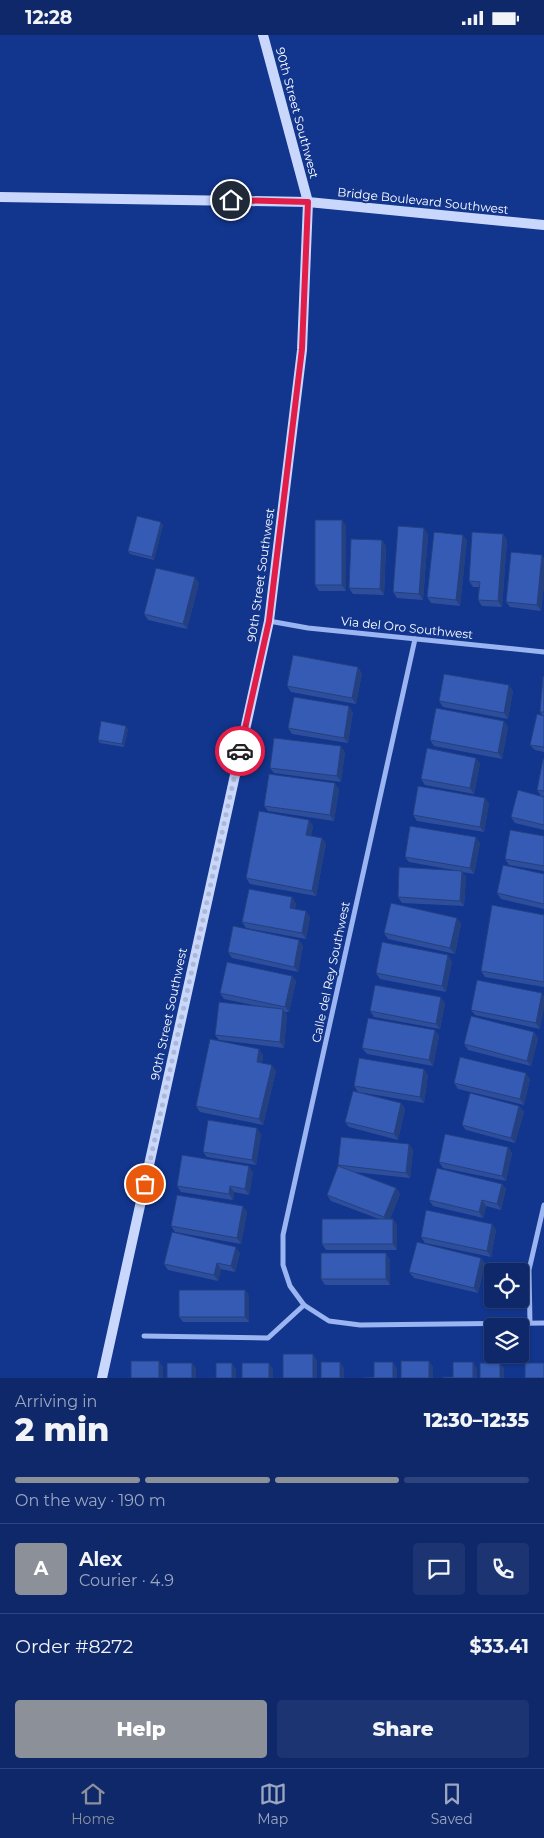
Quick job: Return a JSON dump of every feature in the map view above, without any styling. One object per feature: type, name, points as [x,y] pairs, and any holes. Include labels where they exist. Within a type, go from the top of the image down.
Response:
[{"type":"street","name":"90th Street Southwest","points":[[102,1378],[269,621],[302,349],[308,202],[263,35]]},
{"type":"street","name":"Bridge Boulevard Southwest","points":[[0,197],[308,202],[544,225]]},
{"type":"street","name":"Via del Oro Southwest","points":[[269,621],[308,628],[544,651]]},
{"type":"street","name":"Calle del Rey Southwest","points":[[304,1305],[290,1285],[283,1265],[283,1235],[415,639]]},
{"type":"street","points":[[530,1323],[530,1270],[544,1205]]},
{"type":"street","points":[[144,1336],[268,1338],[304,1305],[329,1321],[360,1325],[544,1323]]},
{"type":"building","points":[[137,516],[161,522],[152,557],[128,551]]},
{"type":"building","points":[[315,520],[342,520],[342,585],[315,585]]},
{"type":"building","points":[[398,526],[424,528],[419,594],[393,592]]},
{"type":"building","points":[[434,532],[463,535],[456,600],[427,597]]},
{"type":"building","points":[[472,532],[503,534],[498,601],[478,600],[480,582],[469,581]]},
{"type":"building","points":[[351,539],[382,540],[380,589],[349,588]]},
{"type":"building","points":[[511,552],[542,555],[537,605],[506,602]]},
{"type":"building","points":[[156,568],[195,577],[183,624],[144,614]]},
{"type":"building","points":[[293,655],[358,667],[352,698],[287,686]]},
{"type":"building","points":[[444,674],[509,685],[504,713],[439,701]]},
{"type":"building","points":[[543,676],[544,712],[540,712]]},
{"type":"building","points":[[294,697],[349,706],[344,738],[288,728]]},
{"type":"building","points":[[436,708],[504,721],[498,753],[430,740]]},
{"type":"building","points":[[537,714],[544,716],[544,747],[530,745]]},
{"type":"building","points":[[101,721],[126,726],[122,744],[98,740]]},
{"type":"building","points":[[274,738],[341,746],[337,776],[270,768]]},
{"type":"building","points":[[427,748],[476,758],[470,788],[421,779]]},
{"type":"building","points":[[544,759],[544,791],[537,790]]},
{"type":"building","points":[[269,774],[335,783],[330,815],[264,806]]},
{"type":"building","points":[[418,786],[485,798],[480,827],[413,815]]},
{"type":"building","points":[[518,790],[544,797],[544,825],[511,817]]},
{"type":"building","points":[[259,811],[309,820],[306,835],[322,838],[312,891],[246,878]]},
{"type":"building","points":[[410,826],[476,837],[470,868],[405,857]]},
{"type":"building","points":[[510,830],[544,836],[544,866],[505,859]]},
{"type":"building","points":[[503,865],[544,874],[544,904],[497,893]]},
{"type":"building","points":[[399,867],[462,871],[460,901],[398,897]]},
{"type":"building","points":[[249,889],[292,897],[290,908],[306,911],[302,933],[242,922]]},
{"type":"building","points":[[391,903],[457,918],[450,948],[384,933]]},
{"type":"building","points":[[492,905],[544,915],[544,982],[481,971]]},
{"type":"building","points":[[233,926],[299,940],[294,967],[228,952]]},
{"type":"building","points":[[382,942],[448,955],[442,986],[376,973]]},
{"type":"building","points":[[227,962],[292,976],[285,1007],[220,993]]},
{"type":"building","points":[[477,980],[542,993],[536,1023],[471,1010]]},
{"type":"building","points":[[375,985],[441,997],[436,1024],[370,1011]]},
{"type":"building","points":[[219,1002],[283,1009],[280,1042],[215,1035]]},
{"type":"building","points":[[471,1016],[534,1032],[527,1061],[464,1044]]},
{"type":"building","points":[[368,1018],[435,1030],[429,1060],[362,1048]]},
{"type":"building","points":[[210,1039],[259,1049],[257,1062],[272,1065],[259,1119],[196,1106]]},
{"type":"building","points":[[460,1057],[526,1073],[520,1099],[454,1083]]},
{"type":"building","points":[[359,1058],[424,1069],[420,1097],[354,1086]]},
{"type":"building","points":[[353,1091],[401,1103],[394,1134],[345,1122]]},
{"type":"building","points":[[470,1093],[519,1106],[511,1138],[462,1125]]},
{"type":"building","points":[[208,1120],[257,1128],[252,1160],[203,1152]]},
{"type":"building","points":[[445,1134],[508,1147],[502,1176],[439,1162]]},
{"type":"building","points":[[341,1137],[409,1144],[406,1173],[338,1165]]},
{"type":"building","points":[[182,1155],[249,1166],[245,1189],[230,1186],[229,1194],[177,1186]]},
{"type":"building","points":[[338,1166],[396,1188],[384,1217],[327,1195]]},
{"type":"building","points":[[437,1168],[502,1184],[497,1204],[482,1200],[479,1212],[429,1200]]},
{"type":"building","points":[[177,1195],[243,1206],[237,1238],[171,1226]]},
{"type":"building","points":[[426,1210],[492,1224],[487,1251],[421,1237]]},
{"type":"building","points":[[322,1219],[393,1219],[393,1244],[322,1244]]},
{"type":"building","points":[[172,1232],[236,1247],[231,1266],[217,1263],[214,1275],[164,1264]]},
{"type":"building","points":[[417,1242],[481,1258],[474,1288],[409,1272]]},
{"type":"building","points":[[321,1253],[386,1253],[386,1279],[321,1279]]},
{"type":"building","points":[[179,1290],[245,1290],[245,1317],[179,1317]]},
{"type":"building","points":[[283,1354],[313,1354],[313,1378],[283,1378]]},
{"type":"building","points":[[131,1361],[159,1361],[159,1378],[131,1378]]},
{"type":"building","points":[[401,1361],[429,1361],[429,1378],[401,1378]]},
{"type":"building","points":[[321,1362],[340,1362],[340,1378],[321,1378]]},
{"type":"building","points":[[374,1362],[393,1362],[393,1378],[364,1378],[374,1377]]},
{"type":"building","points":[[453,1362],[473,1362],[473,1378],[443,1378],[453,1377]]},
{"type":"building","points":[[167,1363],[192,1363],[192,1378],[167,1378]]},
{"type":"building","points":[[216,1363],[232,1363],[232,1378],[216,1378]]},
{"type":"building","points":[[242,1363],[269,1363],[269,1378],[242,1378]]},
{"type":"building","points":[[480,1363],[500,1363],[500,1378],[480,1378]]},
{"type":"building","points":[[525,1363],[544,1363],[544,1378],[525,1378]]},
{"type":"way so far","points":[[145,1184],[240,751]]},
{"type":"route","points":[[231,200],[308,202],[302,349],[269,621],[240,751]]}]
